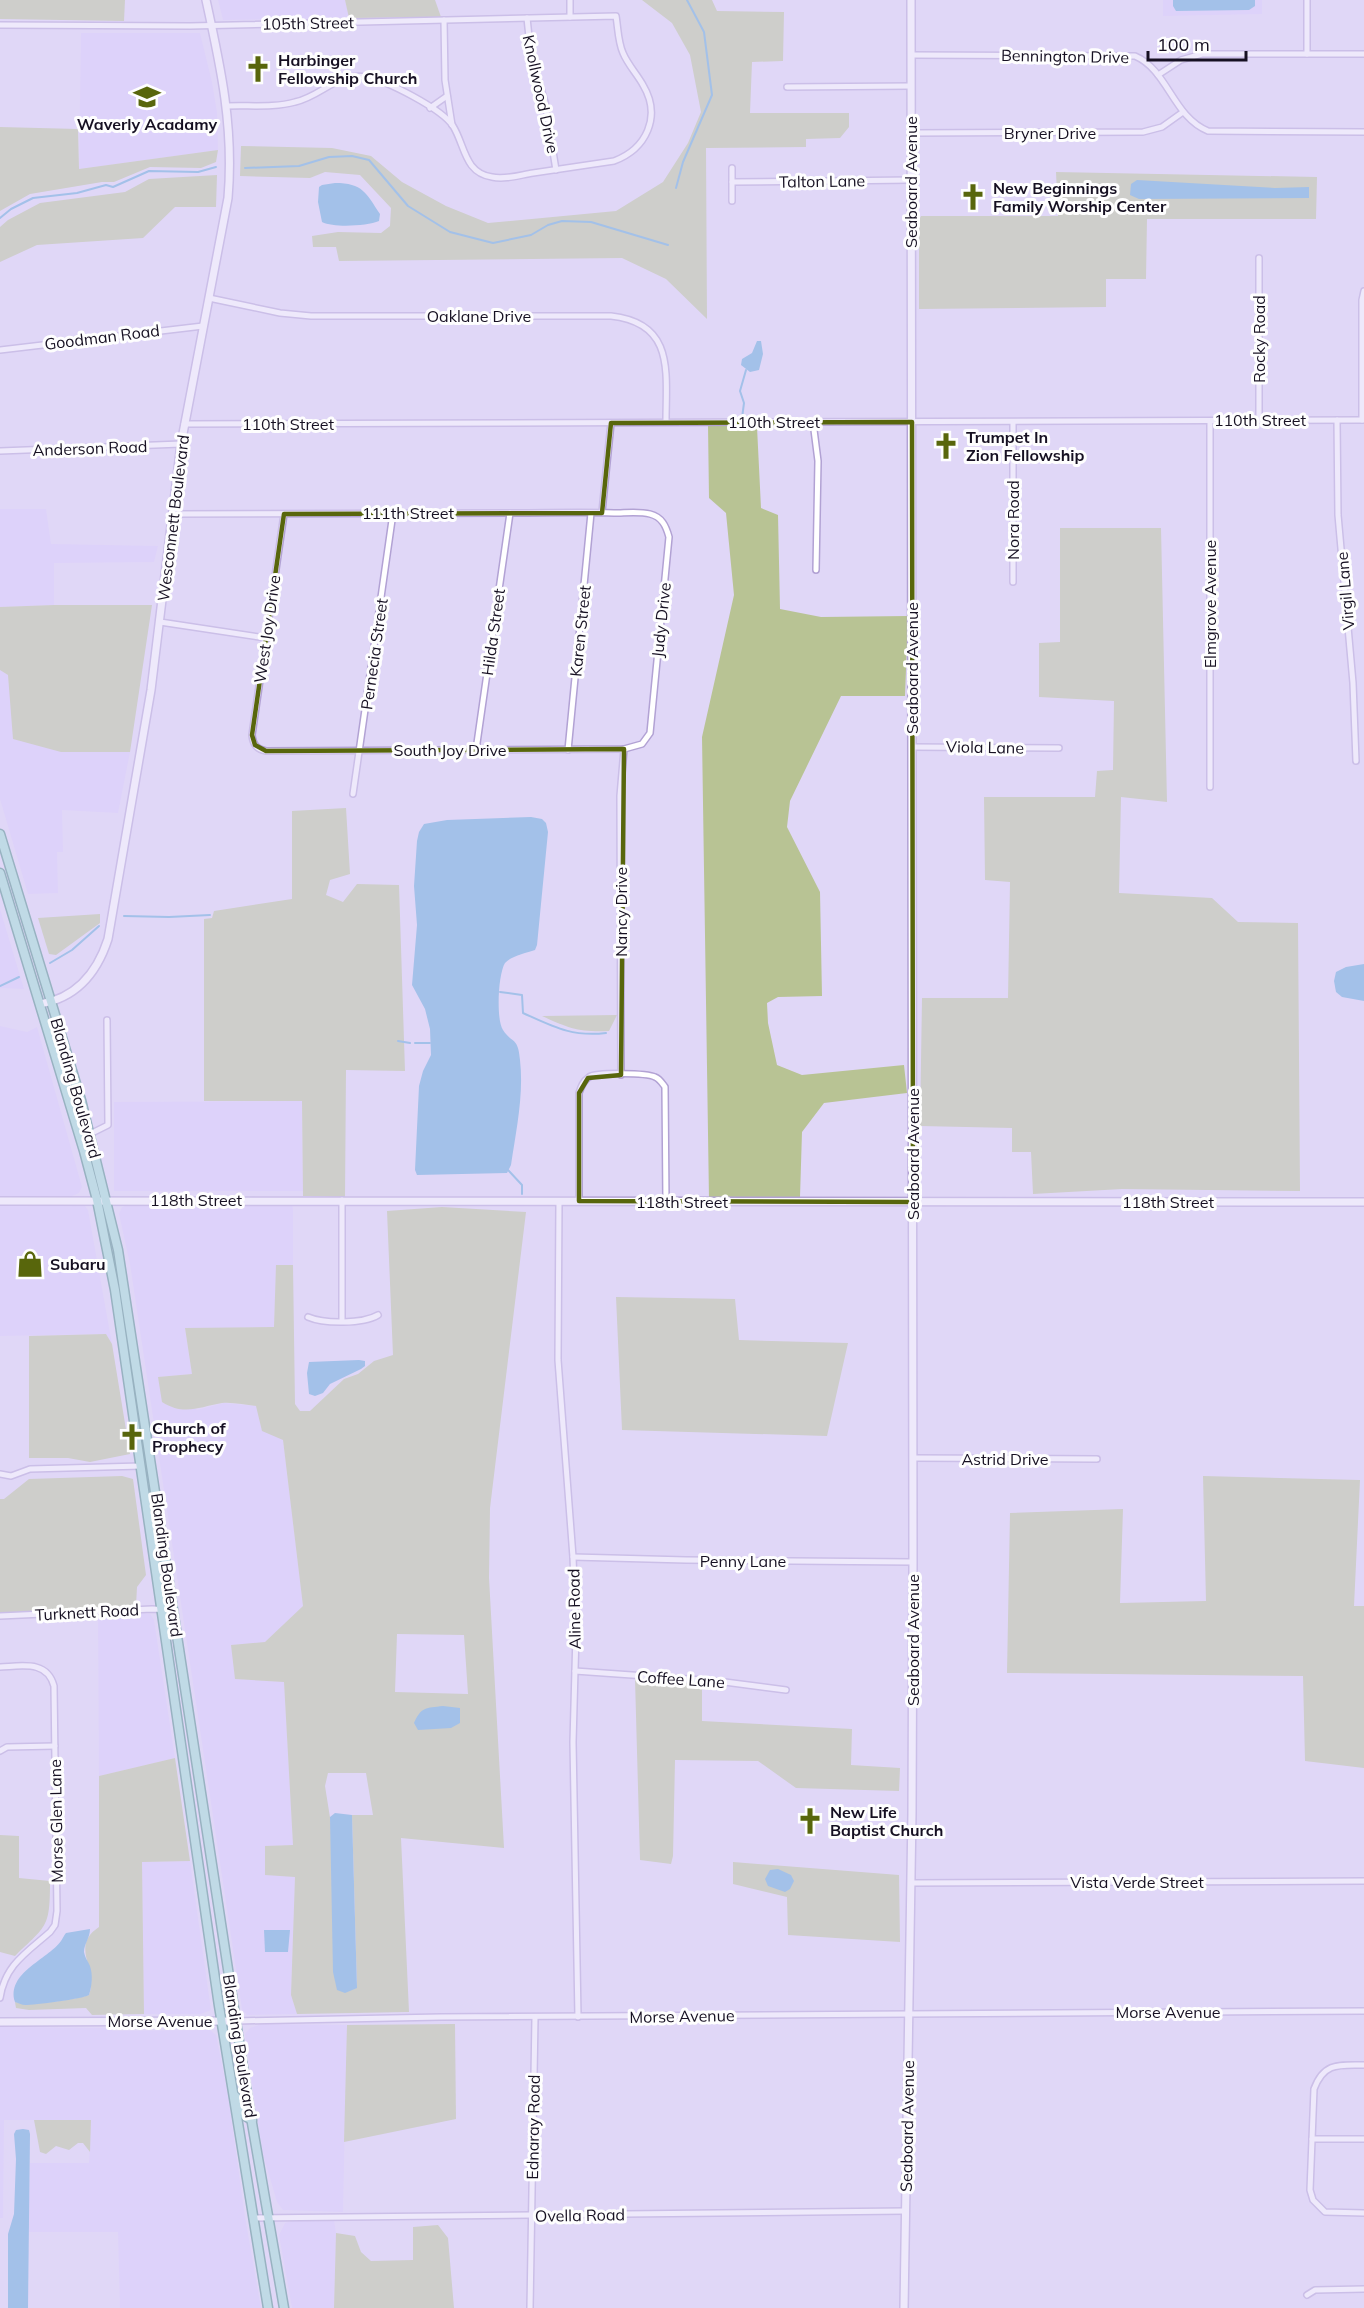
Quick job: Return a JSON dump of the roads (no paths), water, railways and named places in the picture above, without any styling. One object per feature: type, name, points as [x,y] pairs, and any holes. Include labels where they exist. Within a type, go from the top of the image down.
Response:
[{"type":"main road","name":"Blanding Boulevard","points":[[0,834],[81,1100],[107,1200],[133,1335],[236,2021],[284,2308]]},
{"type":"main road","name":"Blanding Boulevard","points":[[0,873],[70,1102],[97,1200],[122,1337],[232,2093],[268,2308]]},
{"type":"main road","points":[[137,1440],[146,1461],[153,1470]]},
{"type":"main road","points":[[141,1466],[149,1476],[157,1497]]},
{"type":"main road","points":[[181,1748],[195,1746]]},
{"type":"main road","points":[[201,1884],[215,1883]]},
{"type":"main road","points":[[232,2093],[241,2104],[244,2116],[252,2120]]},
{"type":"street","name":"Wesconnett Boulevard","points":[[40,1004],[62,999],[86,980],[97,967],[108,939],[151,690],[184,424],[228,198],[230,136],[227,106],[206,0]]},
{"type":"street","points":[[570,0],[570,17]]},
{"type":"street","name":"Seaboard Avenue","points":[[904,2308],[911,1882],[913,1562],[911,0]]},
{"type":"street","points":[[1307,0],[1307,54]]},
{"type":"street","name":"105th Street","points":[[0,25],[212,25],[616,16],[622,51],[649,97],[651,120],[648,132],[636,149],[614,161],[556,170]]},
{"type":"street","name":"Knollwood Drive","points":[[527,18],[531,56],[547,114],[556,170]]},
{"type":"street","points":[[444,20],[447,96],[452,125],[463,154],[475,170],[482,175],[501,178],[556,170]]},
{"type":"street","points":[[1158,75],[1181,60],[1202,54],[1364,54]]},
{"type":"street","name":"Bennington Drive","points":[[911,55],[1127,55],[1143,59],[1158,75],[1183,112],[1198,127],[1219,132],[1364,132]]},
{"type":"street","points":[[227,106],[294,103],[306,99],[337,80],[357,76],[390,84],[430,108],[452,125]]},
{"type":"street","points":[[787,87],[911,86]]},
{"type":"street","points":[[430,108],[447,96]]},
{"type":"street","name":"Bryner Drive","points":[[911,133],[1143,132],[1162,127],[1183,112]]},
{"type":"street","points":[[732,168],[732,201]]},
{"type":"street","name":"Talton Lane","points":[[732,182],[912,180]]},
{"type":"street","name":"Rocky Road","points":[[1259,258],[1259,420]]},
{"type":"street","points":[[1363,420],[1362,300],[1364,291]]},
{"type":"street","name":"Oaklane Drive","points":[[209,298],[280,313],[311,316],[611,315],[625,317],[643,325],[661,346],[666,366],[666,422]]},
{"type":"street","name":"Goodman Road","points":[[0,350],[203,326]]},
{"type":"street","name":"Virgil Lane","points":[[1337,420],[1338,515],[1353,683],[1356,761]]},
{"type":"street","name":"110th Street","points":[[184,424],[1363,420]]},
{"type":"street","name":"Elmgrove Avenue","points":[[1210,421],[1210,787]]},
{"type":"street","points":[[813,422],[818,461],[816,570]]},
{"type":"street","name":"Nora Road","points":[[1013,422],[1013,582]]},
{"type":"street","points":[[602,513],[611,423]]},
{"type":"street","name":"Anderson Road","points":[[0,451],[181,444]]},
{"type":"street","name":"Pernecia Street","points":[[352,794],[393,513]]},
{"type":"street","name":"Hilda Street","points":[[476,750],[510,513]]},
{"type":"street","name":"Karen Street","points":[[568,750],[591,513]]},
{"type":"street","name":"111th Street","points":[[172,514],[644,513]]},
{"type":"street","name":"Judy Drive","points":[[644,513],[661,519],[669,537],[651,726],[645,739]]},
{"type":"street","name":"West Joy Drive","points":[[255,745],[252,735],[284,514]]},
{"type":"street","points":[[160,622],[266,638]]},
{"type":"street","name":"South Joy Drive","points":[[255,745],[266,752],[568,750],[634,748],[645,739]]},
{"type":"street","name":"Viola Lane","points":[[912,747],[1059,748]]},
{"type":"street","name":"Nancy Drive","points":[[621,1075],[620,796],[624,749]]},
{"type":"street","points":[[90,1134],[108,1125],[107,1020]]},
{"type":"street","points":[[579,1201],[579,1093],[582,1084],[588,1078],[599,1075],[649,1075],[660,1080],[667,1093],[666,1202]]},
{"type":"street","points":[[70,1102],[81,1100]]},
{"type":"street","name":"118th Street","points":[[0,1200],[1364,1202]]},
{"type":"street","points":[[342,1200],[342,1321]]},
{"type":"street","name":"Aline Road","points":[[559,1201],[558,1360],[573,1557],[576,1634],[573,1742],[578,2017]]},
{"type":"street","points":[[308,1317],[318,1321],[368,1321],[378,1315]]},
{"type":"street","points":[[122,1337],[133,1335]]},
{"type":"street","name":"Astrid Drive","points":[[913,1458],[1097,1459]]},
{"type":"street","points":[[0,1474],[11,1476],[30,1469],[141,1466]]},
{"type":"street","name":"Penny Lane","points":[[573,1557],[913,1562]]},
{"type":"street","name":"Turknett Road","points":[[0,1616],[173,1610]]},
{"type":"street","name":"Morse Glen Lane","points":[[0,1667],[38,1666],[52,1677],[57,1851],[55,1925],[10,1969],[0,1998]]},
{"type":"street","name":"Coffee Lane","points":[[575,1671],[717,1681],[786,1690]]},
{"type":"street","points":[[0,1751],[7,1747],[54,1746]]},
{"type":"street","name":"Vista Verde Street","points":[[911,1882],[1364,1881]]},
{"type":"street","name":"Morse Avenue","points":[[0,2022],[1364,2011]]},
{"type":"street","name":"Ednaray Road","points":[[530,2308],[535,2018]]},
{"type":"street","points":[[1364,2065],[1329,2067],[1318,2077],[1314,2089],[1310,2190],[1313,2200],[1325,2212],[1364,2213]]},
{"type":"street","points":[[1312,2139],[1364,2139]]},
{"type":"street","name":"Ovella Road","points":[[254,2218],[906,2211]]},
{"type":"street","points":[[1307,2295],[1315,2290],[1364,2289]]},
{"type":"water","points":[[1173,0],[1255,0],[1255,6],[1249,10],[1176,11]]},
{"type":"water","points":[[1137,180],[1275,188],[1309,187],[1309,198],[1139,199],[1130,195],[1131,184]]},
{"type":"water","points":[[335,183],[352,185],[363,191],[380,214],[379,221],[350,226],[322,222],[318,202],[319,187]]},
{"type":"water","points":[[757,341],[761,341],[763,354],[759,370],[750,372],[741,365],[742,359],[752,353]]},
{"type":"water","points":[[531,817],[542,819],[546,823],[548,832],[537,945],[535,950],[505,963],[499,997],[501,1025],[518,1047],[521,1073],[519,1113],[511,1165],[507,1173],[417,1175],[415,1170],[419,1086],[431,1055],[430,1029],[425,1009],[412,985],[417,925],[414,886],[419,832],[424,824],[447,820]]},
{"type":"water","points":[[1364,964],[1364,1001],[1342,997],[1336,992],[1334,981],[1336,972],[1346,967]]},
{"type":"water","points":[[365,1361],[365,1366],[361,1369],[330,1384],[323,1393],[315,1396],[309,1394],[307,1373],[309,1362]]},
{"type":"water","points":[[443,1706],[460,1708],[460,1723],[451,1728],[418,1730],[414,1723],[422,1711]]},
{"type":"water","points":[[335,1813],[352,1815],[357,1988],[345,1993],[337,1990],[333,1972],[330,1817]]},
{"type":"water","points":[[778,1869],[791,1875],[794,1881],[790,1889],[785,1892],[768,1886],[765,1879],[770,1870]]},
{"type":"water","points":[[90,1929],[84,1952],[92,1973],[89,1995],[38,2004],[24,2005],[15,2002],[16,1983],[29,1968],[55,1948],[66,1933]]},
{"type":"water","points":[[264,1930],[290,1930],[288,1952],[265,1952]]},
{"type":"water","points":[[16,2130],[29,2130],[30,2134],[28,2308],[8,2308],[8,2234],[14,2214],[16,2159],[14,2134]]},
{"type":"waterway","points":[[676,188],[683,162],[712,95],[704,32],[687,0]]},
{"type":"waterway","points":[[245,168],[299,166],[329,157],[352,156],[369,160],[408,206],[450,232],[493,243],[531,235],[548,225],[562,221],[591,222],[668,245]]},
{"type":"waterway","points":[[0,218],[11,209],[33,198],[77,193],[106,185],[113,187],[149,171],[198,172],[216,167]]},
{"type":"waterway","points":[[742,418],[744,403],[740,391],[746,370]]},
{"type":"waterway","points":[[124,916],[210,915]]},
{"type":"waterway","points":[[50,963],[72,950],[99,926]]},
{"type":"waterway","points":[[0,986],[19,977]]},
{"type":"waterway","points":[[500,992],[522,995],[523,1013],[554,1027],[583,1034],[606,1033]]},
{"type":"waterway","points":[[398,1041],[410,1043]]},
{"type":"waterway","points":[[415,1043],[430,1043]]},
{"type":"waterway","points":[[508,1170],[522,1185],[522,1194]]},
{"type":"place","name":"Harbinger Fellowship Church","points":[[258,69]]},
{"type":"place","name":"Waverly Acadamy","points":[[147,97]]},
{"type":"place","name":"New Beginnings Family Worship Center","points":[[973,197]]},
{"type":"place","name":"Trumpet In Zion Fellowship","points":[[946,446]]},
{"type":"place","name":"Subaru","points":[[30,1264]]},
{"type":"place","name":"Church of Prophecy","points":[[132,1437]]},
{"type":"place","name":"New Life Baptist Church","points":[[810,1821]]}]
